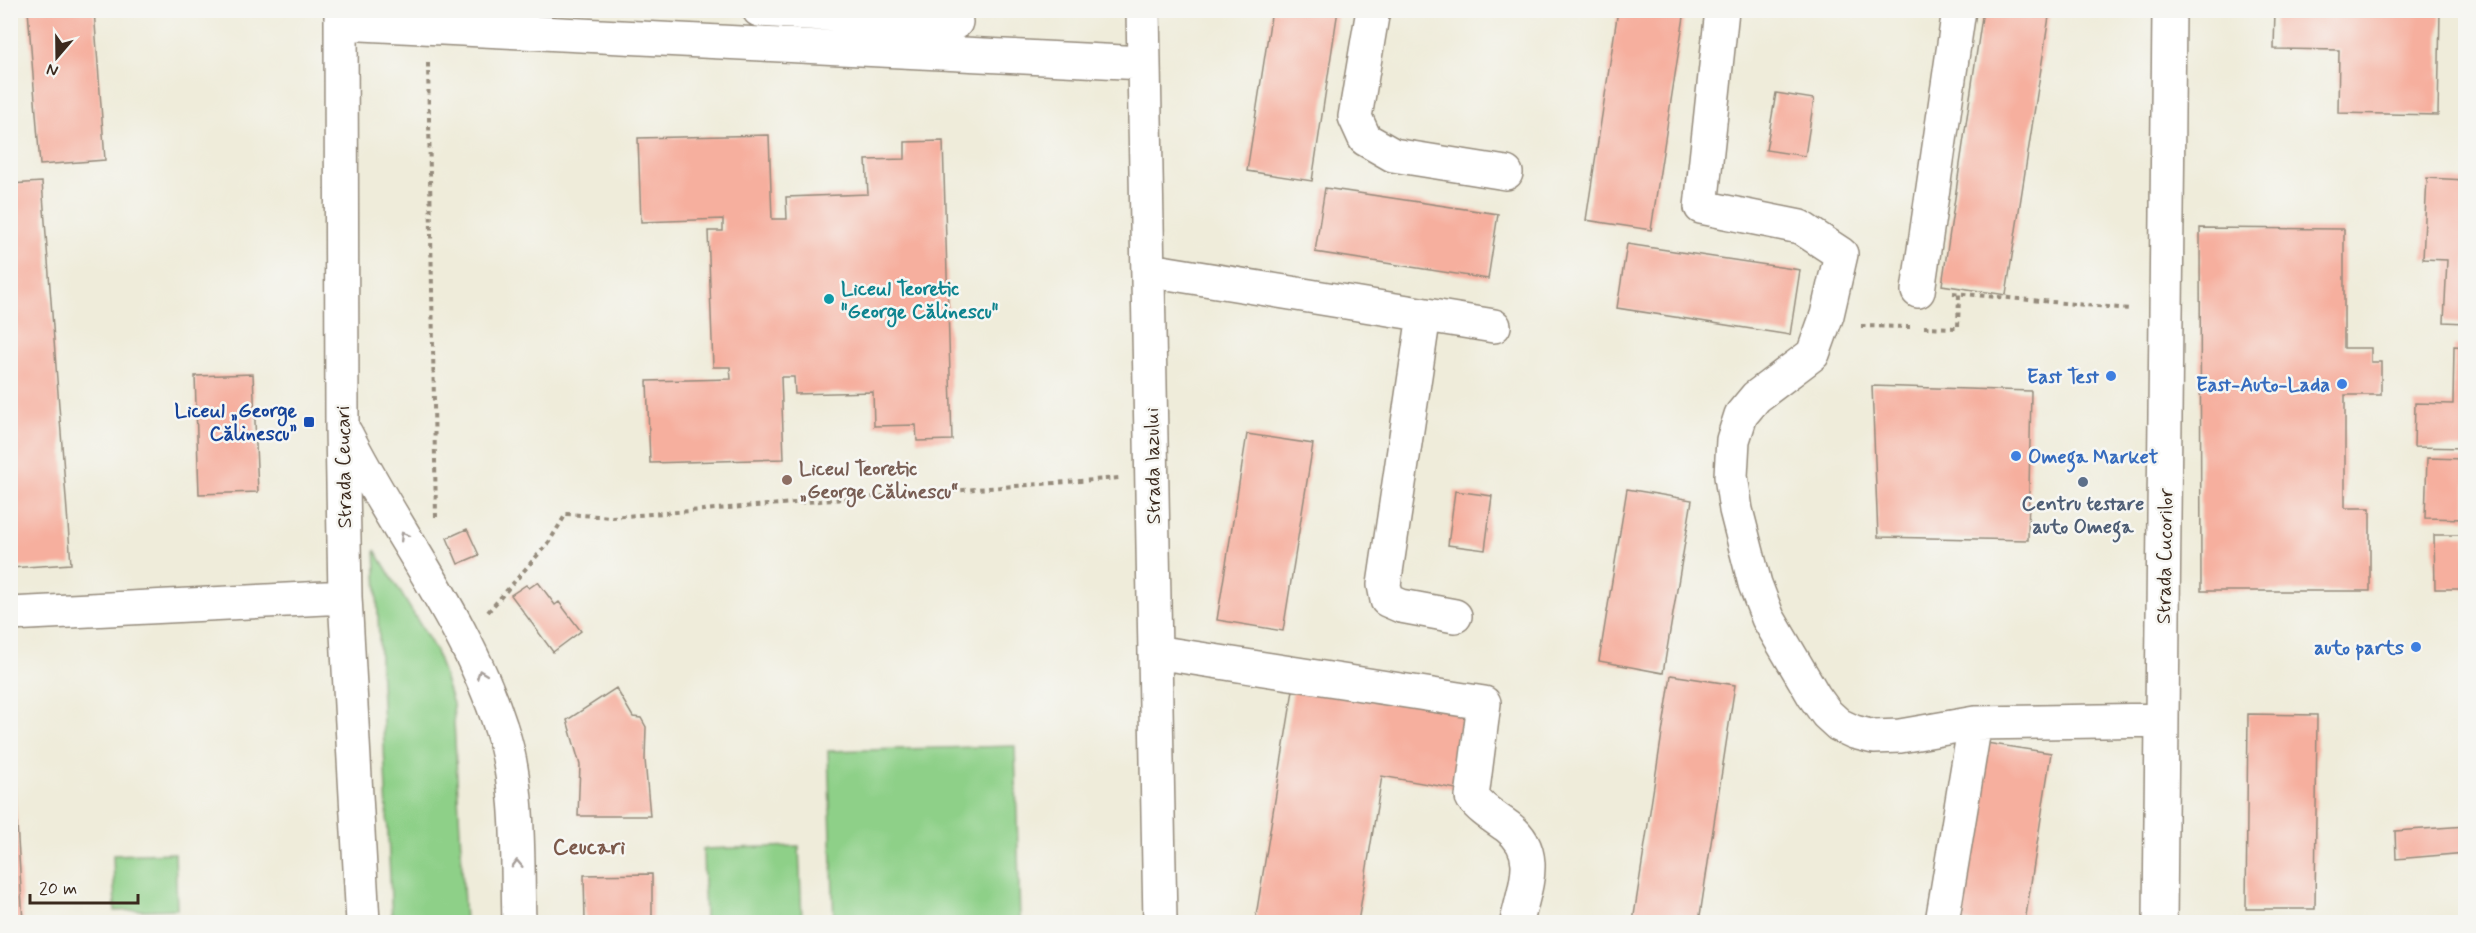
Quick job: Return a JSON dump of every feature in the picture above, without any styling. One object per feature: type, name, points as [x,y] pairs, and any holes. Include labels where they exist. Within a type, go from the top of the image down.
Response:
[{"type":"street","points":[[759,10],[956,21]]},
{"type":"street","name":"Strada Iazului","points":[[1143,10],[1160,922]]},
{"type":"street","points":[[1373,10],[1355,117],[1365,139],[1393,155],[1506,173]]},
{"type":"street","points":[[1722,10],[1701,207],[1800,227],[1841,254],[1827,315],[1813,354],[1756,397],[1741,415],[1733,440],[1731,476],[1736,510],[1755,584],[1768,618],[1814,696],[1827,714],[1839,725],[1854,732],[1875,737],[1900,736],[1976,723],[2161,720]]},
{"type":"street","points":[[1918,291],[1959,10]]},
{"type":"street","name":"Strada Cucorilor","points":[[2160,922],[2169,10]]},
{"type":"street","points":[[341,17],[427,26],[1143,63]]},
{"type":"street","name":"Strada Ceucari","points":[[341,17],[342,426],[345,597],[363,922]]},
{"type":"street","points":[[1149,270],[1494,326]]},
{"type":"street","points":[[1424,315],[1384,585],[1387,600],[1401,606],[1455,616]]},
{"type":"street","points":[[342,426],[368,478],[435,585],[476,662],[502,729],[515,795],[519,922]]},
{"type":"street","points":[[10,614],[345,597]]},
{"type":"street","points":[[1155,652],[1484,703],[1472,797],[1476,803],[1512,830],[1524,844],[1530,861],[1517,922]]},
{"type":"street","points":[[1942,922],[1976,723]]},
{"type":"path","points":[[427,26],[436,524]]},
{"type":"path","points":[[1918,291],[2127,309]]},
{"type":"path","points":[[481,619],[549,542],[566,514],[612,517],[1152,475]]},
{"type":"green space","points":[[375,550],[436,651],[453,704],[465,922],[392,922]]},
{"type":"green space","points":[[1015,746],[1020,922],[834,922],[828,751]]},
{"type":"green space","points":[[799,846],[802,922],[705,922],[703,849]]},
{"type":"green space","points":[[175,853],[177,909],[115,911],[113,855]]},
{"type":"building","points":[[28,10],[94,10],[105,160],[40,165]]},
{"type":"building","points":[[1272,10],[1338,10],[1312,181],[1247,171]]},
{"type":"building","points":[[1618,10],[1685,10],[1651,230],[1586,220]]},
{"type":"building","points":[[1983,10],[2050,10],[2006,295],[1942,285]]},
{"type":"building","points":[[2275,10],[2440,10],[2438,115],[2338,113],[2339,50],[2274,49]]},
{"type":"building","points":[[1776,93],[1814,99],[1805,156],[1766,150]]},
{"type":"building","name":"Liceul Teoretic \"George Călinescu\"","points":[[769,135],[772,219],[787,219],[786,197],[868,194],[866,160],[905,159],[905,142],[943,141],[952,440],[917,441],[916,425],[874,426],[873,392],[795,394],[794,377],[781,377],[784,459],[650,463],[647,381],[731,379],[730,367],[713,367],[708,231],[723,231],[723,219],[641,222],[638,138]]},
{"type":"building","points":[[2427,178],[2466,180],[2466,323],[2444,322],[2447,260],[2423,259]]},
{"type":"building","points":[[42,182],[71,564],[10,568],[10,184]]},
{"type":"building","points":[[1325,188],[1498,214],[1488,279],[1315,252]]},
{"type":"building","points":[[2200,228],[2344,229],[2344,348],[2371,348],[2371,362],[2381,362],[2381,395],[2345,395],[2345,508],[2370,508],[2370,591],[2201,591]]},
{"type":"building","points":[[1627,244],[1800,270],[1790,335],[1617,308]]},
{"type":"building","points":[[2454,346],[2466,347],[2466,448],[2414,447],[2415,403],[2453,404]]},
{"type":"building","points":[[253,374],[258,492],[199,494],[195,376]]},
{"type":"building","points":[[1872,386],[2031,391],[2028,540],[1878,537]]},
{"type":"building","points":[[1247,434],[1313,444],[1283,631],[1217,620]]},
{"type":"building","points":[[2427,458],[2466,459],[2466,519],[2425,518]]},
{"type":"building","points":[[1627,489],[1692,500],[1663,673],[1599,661]]},
{"type":"building","points":[[1455,491],[1492,496],[1485,550],[1448,545]]},
{"type":"building","points":[[467,529],[479,555],[458,564],[447,538]]},
{"type":"building","points":[[2434,535],[2466,535],[2466,589],[2435,589]]},
{"type":"building","points":[[538,582],[555,605],[559,602],[581,631],[553,652],[511,595],[526,585],[529,588]]},
{"type":"building","points":[[1671,675],[1735,685],[1699,922],[1633,922]]},
{"type":"building","points":[[1295,678],[1469,707],[1456,789],[1382,776],[1358,922],[1255,922]]},
{"type":"building","points":[[616,688],[633,717],[641,718],[646,727],[645,760],[650,816],[578,816],[580,765],[567,720]]},
{"type":"building","points":[[2248,714],[2317,715],[2315,909],[2246,909]]},
{"type":"building","points":[[10,742],[12,742],[23,922],[10,922]]},
{"type":"building","points":[[1986,743],[2051,753],[2025,922],[1959,922]]},
{"type":"building","points":[[2466,826],[2466,853],[2396,859],[2395,831]]},
{"type":"building","points":[[652,874],[652,922],[585,922],[584,875]]},
{"type":"place","name":"Liceul Teoretic \"George Călinescu\"","points":[[829,299]]},
{"type":"place","name":"East Test","points":[[2111,376]]},
{"type":"place","name":"East-Auto-Lada","points":[[2342,384]]},
{"type":"place","name":"Liceul „George Călinescu”","points":[[309,422]]},
{"type":"place","name":"Omega Market","points":[[2016,456]]},
{"type":"place","name":"Liceul Teoretic „George Călinescu“","points":[[787,480]]},
{"type":"place","name":"Centru testare auto Omega","points":[[2083,482]]},
{"type":"place","name":"auto parts","points":[[2416,647]]},
{"type":"district","name":"Ceucari","points":[[589,846]]}]
